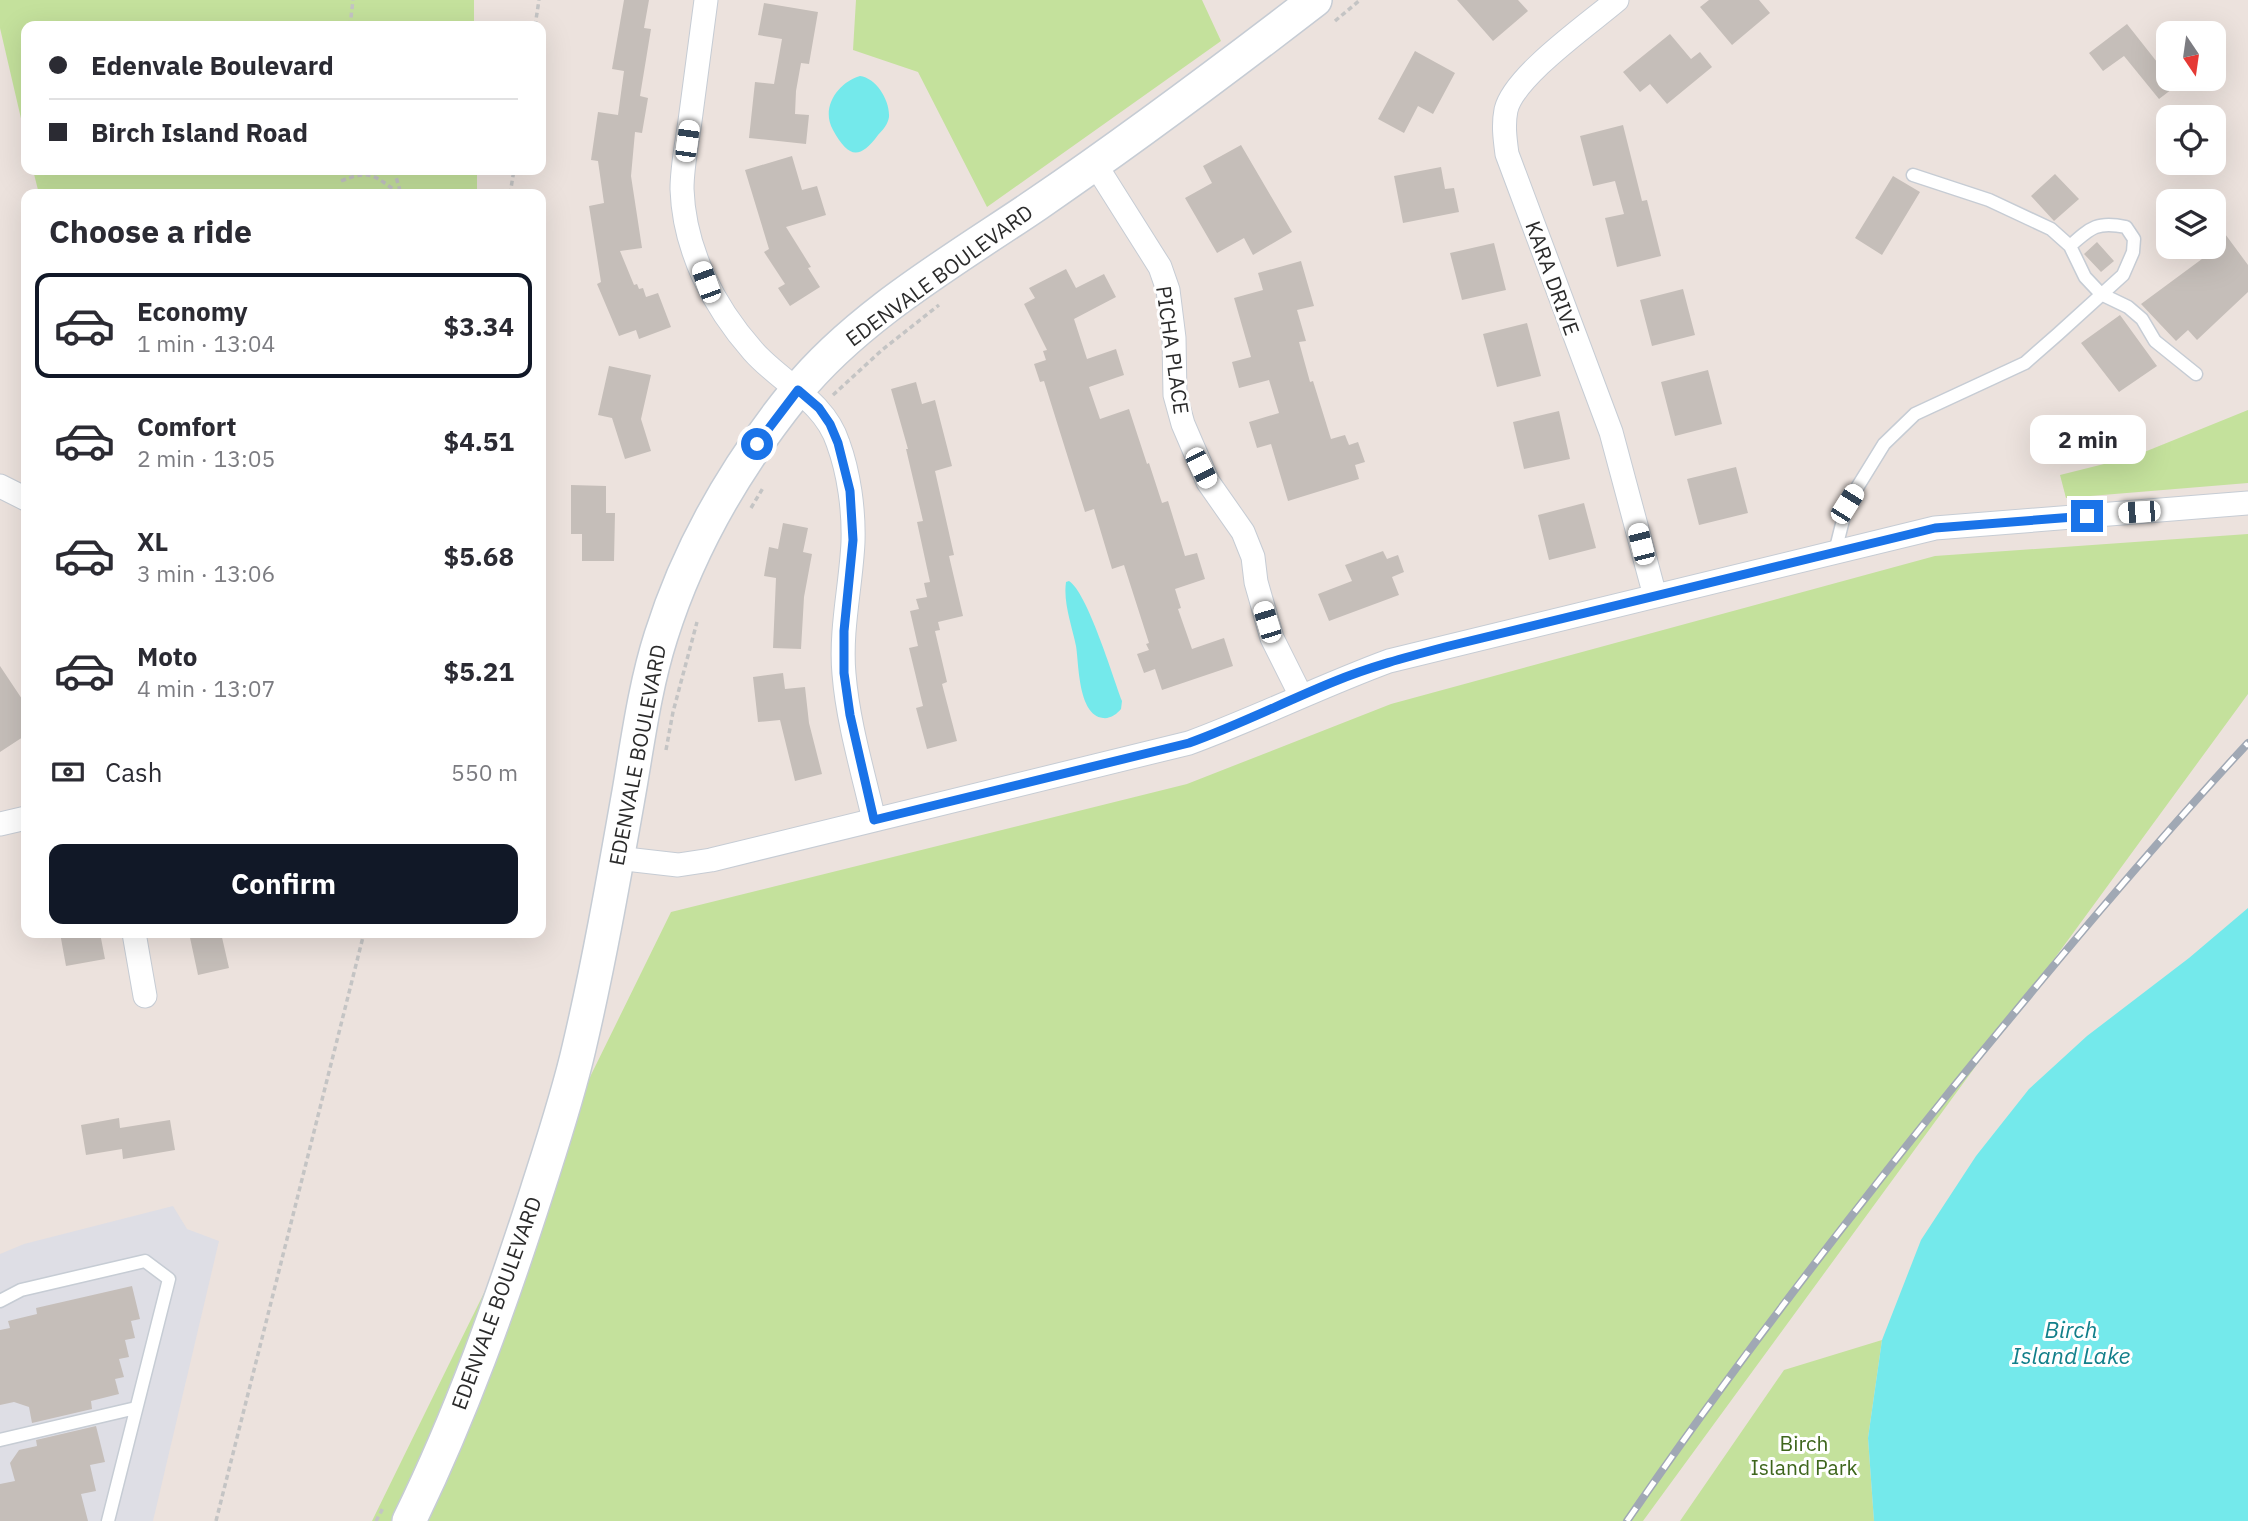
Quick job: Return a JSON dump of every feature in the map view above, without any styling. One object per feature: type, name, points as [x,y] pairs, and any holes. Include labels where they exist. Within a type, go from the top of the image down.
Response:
[{"type":"street","points":[[706,0],[682,189],[689,237],[706,282],[730,325],[762,361],[808,399],[830,424],[838,443],[850,491],[853,540],[844,631],[844,673],[850,715],[874,820]]},
{"type":"street","name":"KARA DRIVE","points":[[1617,0],[1516,88],[1497,131],[1611,432],[1655,596]]},
{"type":"street","name":"EDENVALE BOULEVARD","points":[[399,1509],[466,1390],[509,1279],[578,1051],[659,639],[683,574],[719,504],[757,444],[808,399],[858,330],[1095,164],[1324,11]]},
{"type":"street","name":"PICHA PLACE","points":[[1095,164],[1160,267],[1168,290],[1174,338],[1175,395],[1183,424],[1208,482],[1243,532],[1253,557],[1256,582],[1272,638],[1301,696]]},
{"type":"street","points":[[0,486],[21,496]]},
{"type":"street","points":[[617,858],[678,865],[711,860],[1189,743],[1236,726],[1301,696],[1389,661],[1935,528],[2248,503]]},
{"type":"street","points":[[0,824],[21,819]]},
{"type":"street","points":[[135,938],[145,996]]},
{"type":"lane","points":[[1913,175],[1989,200],[2051,229],[2070,246],[2085,277],[2101,294],[2129,307],[2141,319],[2155,341],[2196,374]]},
{"type":"lane","points":[[1835,552],[1847,504],[1884,444],[1915,414],[2025,363],[2123,275],[2133,252],[2133,239],[2126,227],[2109,223],[2091,227],[2070,246]]},
{"type":"lane","points":[[0,1301],[21,1290],[145,1261],[169,1279],[108,1521]]},
{"type":"lane","points":[[0,1440],[136,1408]]},
{"type":"path","points":[[351,21],[353,0]]},
{"type":"path","points":[[536,21],[539,0]]},
{"type":"path","points":[[1324,11],[1360,0]]},
{"type":"path","points":[[341,181],[354,175]]},
{"type":"path","points":[[372,175],[394,189]]},
{"type":"path","points":[[808,399],[882,349],[947,298]]},
{"type":"path","points":[[747,515],[768,481]]},
{"type":"path","points":[[664,761],[673,712],[698,619]]},
{"type":"path","points":[[216,1521],[363,938]]},
{"type":"path","points":[[376,1521],[399,1509]]},
{"type":"shaded area","points":[[173,1206],[187,1229],[219,1241],[153,1521],[0,1521],[0,1254],[24,1244]]},
{"type":"green space","points":[[0,0],[474,0],[474,21],[21,21],[21,118],[0,28]]},
{"type":"green space","points":[[856,0],[1202,0],[1221,41],[987,207],[918,72],[853,50]]},
{"type":"green space","points":[[34,175],[477,175],[477,189],[38,189]]},
{"type":"green space","points":[[2248,410],[2248,483],[2066,498],[2060,475],[2132,457]]},
{"type":"green space","points":[[2248,534],[2248,694],[1643,1521],[372,1521],[671,912],[1187,784],[1391,704],[1935,556]]},
{"type":"green space","name":"Birch Island Park","points":[[1882,1340],[1868,1438],[1874,1521],[1680,1521],[1784,1370]]},
{"type":"water","points":[[860,76],[871,81],[881,91],[889,117],[885,127],[865,149],[854,152],[838,139],[829,113],[830,104],[839,90]]},
{"type":"water","points":[[1069,581],[1084,601],[1122,701],[1121,709],[1108,718],[1095,715],[1084,699],[1067,606],[1065,590],[1066,582]]},
{"type":"water","name":"Birch Island Lake","points":[[2248,908],[2248,1521],[1874,1521],[1868,1438],[1882,1340],[1921,1240],[1976,1156],[2029,1089],[2087,1036],[2189,958]]},
{"type":"building","points":[[624,0],[649,0],[644,28],[651,29],[640,96],[648,98],[642,133],[635,132],[631,176],[642,248],[620,251],[634,285],[637,284],[639,289],[643,288],[646,297],[658,293],[671,327],[639,339],[636,330],[619,336],[597,284],[601,282],[589,206],[604,203],[598,161],[591,160],[598,112],[618,115],[624,71],[612,69]]},
{"type":"building","points":[[1457,0],[1518,0],[1528,11],[1493,41]]},
{"type":"building","points":[[1709,0],[1759,0],[1770,13],[1732,45],[1700,7]]},
{"type":"building","points":[[764,3],[818,12],[809,64],[801,63],[796,91],[795,114],[809,115],[806,144],[749,138],[755,82],[774,84],[782,39],[758,35]]},
{"type":"building","points":[[2127,24],[2156,61],[2156,91],[2169,91],[2159,99],[2124,56],[2103,71],[2089,53]]},
{"type":"building","points":[[1670,34],[1691,59],[1700,52],[1712,67],[1667,104],[1650,84],[1640,92],[1623,72]]},
{"type":"building","points":[[1415,51],[1455,73],[1433,114],[1418,106],[1404,133],[1378,119]]},
{"type":"building","points":[[1623,125],[1642,201],[1647,200],[1661,256],[1617,267],[1605,218],[1624,214],[1615,181],[1593,186],[1580,136]]},
{"type":"building","points":[[1241,145],[1292,232],[1253,255],[1244,238],[1217,253],[1185,198],[1212,183],[1203,166]]},
{"type":"building","points":[[792,156],[802,190],[817,186],[826,215],[786,227],[820,287],[790,306],[778,288],[785,284],[764,252],[769,249],[745,170]]},
{"type":"building","points":[[1441,167],[1445,189],[1454,188],[1459,212],[1403,223],[1394,176]]},
{"type":"building","points":[[2055,174],[2079,199],[2054,221],[2031,196]]},
{"type":"building","points":[[1893,176],[1920,192],[1882,255],[1855,238]]},
{"type":"building","points":[[2226,235],[2248,265],[2248,292],[2197,340],[2188,330],[2176,341],[2141,304],[2202,259],[2226,259]]},
{"type":"building","points":[[2097,242],[2114,261],[2101,272],[2084,254]]},
{"type":"building","points":[[1494,243],[1506,290],[1462,300],[1450,253]]},
{"type":"building","points":[[1301,261],[1314,306],[1297,310],[1306,341],[1299,342],[1310,382],[1313,381],[1331,439],[1345,435],[1349,445],[1358,442],[1365,462],[1355,465],[1359,479],[1288,501],[1271,444],[1257,448],[1249,422],[1279,413],[1269,380],[1239,388],[1232,362],[1251,357],[1234,298],[1263,290],[1258,273]]},
{"type":"building","points":[[1066,269],[1076,288],[1104,274],[1116,297],[1074,319],[1087,359],[1116,349],[1124,375],[1089,387],[1100,419],[1129,409],[1162,503],[1168,501],[1185,556],[1197,553],[1205,579],[1175,589],[1181,608],[1178,609],[1192,649],[1224,638],[1233,666],[1162,690],[1155,669],[1144,673],[1137,654],[1149,650],[1146,644],[1149,643],[1124,565],[1112,569],[1094,509],[1085,512],[1044,381],[1040,382],[1034,364],[1046,360],[1043,351],[1047,350],[1024,304],[1035,298],[1029,288]]},
{"type":"building","points":[[1683,289],[1695,335],[1652,346],[1640,300]]},
{"type":"building","points":[[2120,315],[2157,366],[2119,392],[2081,343]]},
{"type":"building","points":[[1527,323],[1541,376],[1497,387],[1483,334]]},
{"type":"building","points":[[609,366],[651,375],[641,419],[651,451],[625,459],[612,418],[598,415]]},
{"type":"building","points":[[1708,370],[1722,424],[1675,436],[1661,382]]},
{"type":"building","points":[[916,382],[922,404],[935,400],[952,466],[935,471],[954,555],[949,556],[963,616],[938,622],[940,630],[935,631],[947,682],[942,684],[957,741],[927,749],[916,708],[923,706],[909,648],[918,646],[910,611],[919,609],[916,599],[927,597],[924,583],[930,582],[917,522],[923,521],[908,449],[891,389]]},
{"type":"building","points":[[1559,411],[1570,459],[1524,469],[1513,422]]},
{"type":"building","points":[[1736,467],[1748,513],[1699,525],[1687,479]]},
{"type":"building","points":[[571,485],[606,486],[606,513],[615,513],[614,561],[582,561],[582,534],[571,534]]},
{"type":"building","points":[[1584,503],[1596,548],[1549,560],[1538,515]]},
{"type":"building","points":[[783,523],[808,528],[803,552],[812,554],[804,597],[801,649],[773,648],[776,578],[764,576],[769,547],[778,549]]},
{"type":"building","points":[[1383,551],[1387,559],[1398,555],[1404,572],[1392,577],[1399,595],[1329,621],[1318,594],[1352,581],[1345,565]]},
{"type":"building","points":[[0,666],[21,698],[21,738],[0,752]]},
{"type":"building","points":[[783,673],[785,689],[805,687],[809,723],[822,774],[795,781],[780,720],[758,722],[753,677]]},
{"type":"building","points":[[61,938],[101,938],[105,959],[66,966]]},
{"type":"building","points":[[190,938],[222,938],[229,968],[198,975]]},
{"type":"building","points":[[119,1118],[120,1128],[170,1120],[175,1150],[123,1159],[122,1149],[86,1155],[81,1125]]},
{"type":"building","points":[[132,1286],[140,1319],[131,1321],[135,1338],[125,1340],[129,1357],[119,1359],[124,1377],[115,1379],[119,1394],[91,1401],[92,1409],[32,1423],[29,1407],[14,1402],[0,1405],[0,1330],[10,1328],[8,1321],[37,1314],[36,1308]]},
{"type":"building","points":[[96,1426],[105,1462],[90,1465],[96,1491],[81,1494],[88,1521],[0,1521],[0,1484],[15,1481],[10,1463],[19,1450],[37,1446],[36,1440]]},
{"type":"railway","points":[[1627,1521],[1746,1355],[1912,1138],[2099,912],[2248,743]]},
{"type":"route","points":[[757,444],[798,390],[819,408],[838,443],[850,491],[853,540],[844,631],[844,673],[850,715],[874,820],[1189,743],[1236,726],[1335,681],[1389,661],[1935,528],[2087,516]]}]
